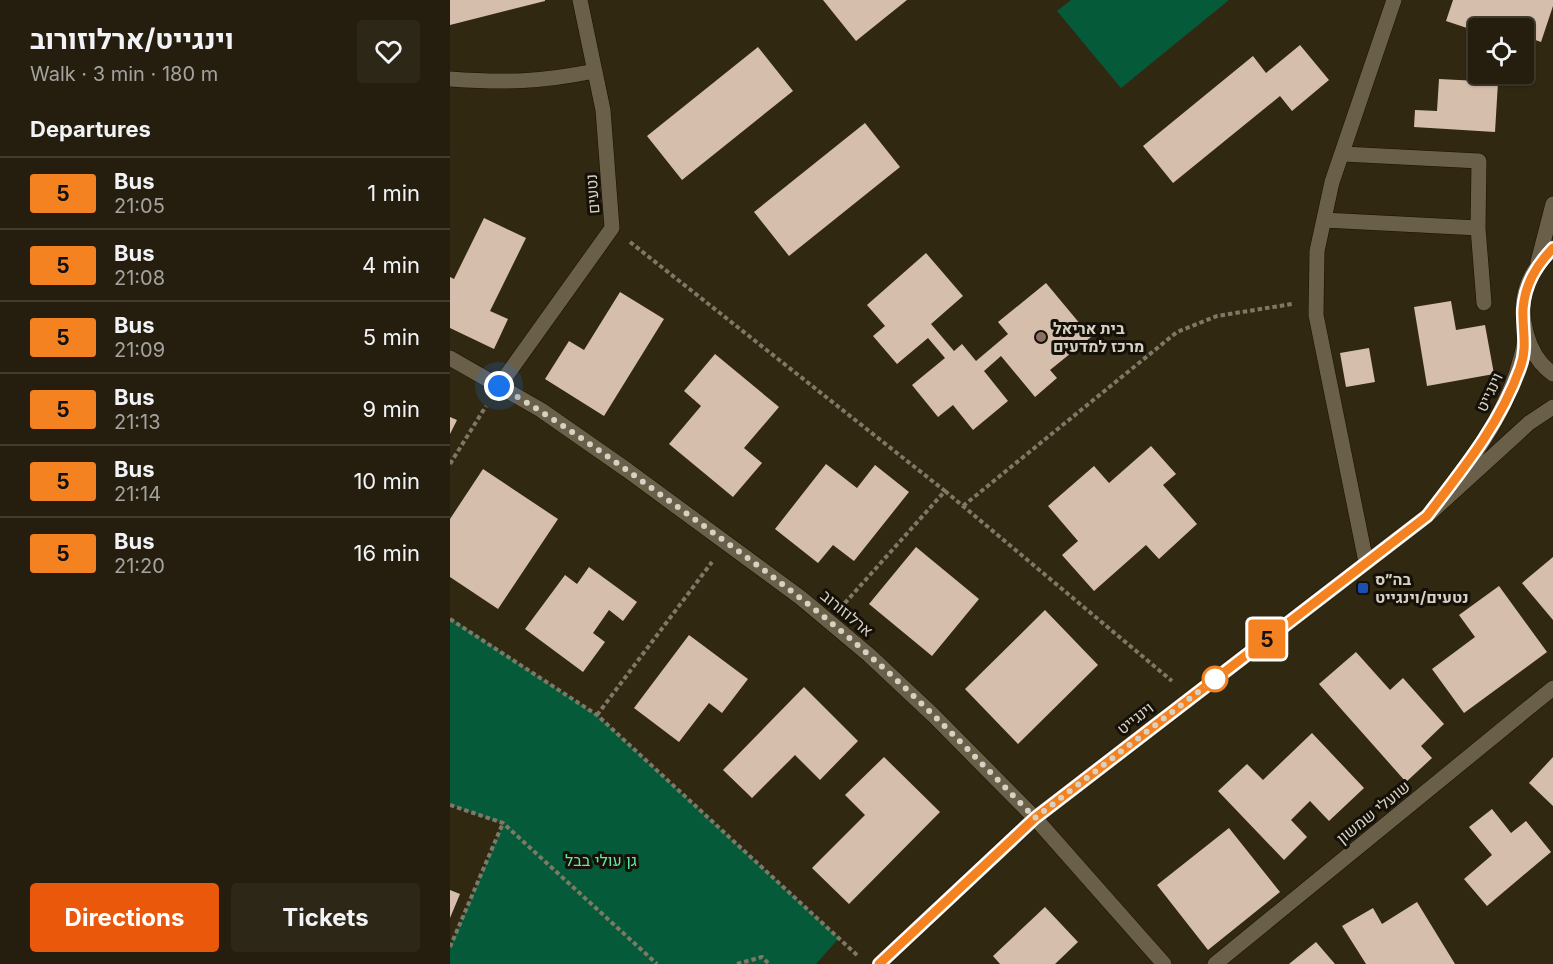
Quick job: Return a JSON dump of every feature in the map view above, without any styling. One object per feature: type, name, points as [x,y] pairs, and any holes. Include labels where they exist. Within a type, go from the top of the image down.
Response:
[{"type":"street","name":"נטעים","points":[[499,386],[612,228],[603,110],[580,0]]},
{"type":"street","points":[[1366,562],[1316,315],[1317,251],[1332,182],[1394,0]]},
{"type":"street","points":[[450,80],[512,83],[548,81],[595,71]]},
{"type":"street","points":[[1343,154],[1479,161],[1478,228],[1484,303]]},
{"type":"street","points":[[1553,204],[1537,266],[1526,287],[1523,310],[1526,334],[1535,354],[1553,374]]},
{"type":"street","points":[[1324,220],[1478,228]]},
{"type":"street","points":[[1537,266],[1553,248]]},
{"type":"street","name":"וינגייט","points":[[1427,516],[1476,454],[1504,406],[1521,366],[1526,334]]},
{"type":"street","name":"ארלוזורוב","points":[[450,358],[541,410],[726,543],[828,621],[933,715],[1035,818],[1164,964]]},
{"type":"street","name":"וינגייט","points":[[879,964],[1035,818],[1427,516],[1529,423],[1553,407]]},
{"type":"street","name":"שועלי שמשון","points":[[1215,964],[1553,688]]},
{"type":"path","points":[[612,228],[945,490],[1192,697]]},
{"type":"path","points":[[963,506],[1177,332],[1217,316],[1317,300]]},
{"type":"path","points":[[450,464],[499,386]]},
{"type":"path","points":[[828,621],[945,490]]},
{"type":"path","points":[[597,715],[726,543]]},
{"type":"path","points":[[450,619],[597,715],[860,958]]},
{"type":"path","points":[[450,805],[503,823],[657,964]]},
{"type":"path","points":[[450,947],[503,823]]},
{"type":"path","points":[[737,964],[762,957],[769,964]]},
{"type":"green space","points":[[1071,0],[1229,0],[1121,88],[1057,11]]},
{"type":"green space","name":"גן עולי בבל","points":[[450,618],[597,715],[839,938],[816,964],[450,964],[450,947],[503,824],[450,805]]},
{"type":"building","points":[[450,0],[545,0],[545,1],[450,25]]},
{"type":"building","points":[[823,0],[907,0],[856,41]]},
{"type":"building","points":[[1453,0],[1553,0],[1541,42],[1534,40],[1534,18],[1468,18],[1468,28],[1446,21]]},
{"type":"building","points":[[1300,45],[1329,80],[1292,111],[1280,96],[1173,183],[1143,146],[1253,56],[1266,73]]},
{"type":"building","points":[[758,47],[793,91],[682,180],[647,136]]},
{"type":"building","points":[[1439,79],[1468,80],[1468,84],[1498,84],[1495,132],[1414,127],[1415,110],[1437,111]]},
{"type":"building","points":[[865,123],[900,167],[789,256],[754,212]]},
{"type":"building","points":[[484,218],[526,238],[490,311],[508,319],[494,349],[450,328],[450,277],[454,279]]},
{"type":"building","points":[[926,253],[963,296],[931,324],[954,351],[962,344],[976,361],[1008,334],[998,322],[1046,283],[1091,337],[1050,370],[1057,378],[1035,397],[1001,356],[984,371],[1008,401],[973,430],[953,405],[938,417],[912,385],[945,358],[928,338],[897,364],[873,336],[885,326],[867,305]]},
{"type":"building","points":[[620,292],[664,319],[604,416],[545,379],[569,341],[584,350]]},
{"type":"building","points":[[1451,301],[1456,330],[1485,325],[1494,374],[1427,386],[1414,307]]},
{"type":"building","points":[[1369,348],[1375,382],[1346,387],[1340,353]]},
{"type":"building","points":[[715,354],[779,407],[744,448],[762,463],[733,497],[669,444],[701,406],[684,391]]},
{"type":"building","points":[[450,417],[457,420],[450,434]]},
{"type":"building","points":[[1151,446],[1176,474],[1163,485],[1197,524],[1159,559],[1146,545],[1094,591],[1062,555],[1078,541],[1048,506],[1094,466],[1109,483]]},
{"type":"building","points":[[826,464],[857,488],[875,465],[909,492],[854,561],[833,545],[818,563],[775,529]]},
{"type":"building","points":[[483,469],[558,519],[498,609],[450,577],[450,519]]},
{"type":"building","points":[[916,547],[979,599],[932,656],[869,604]]},
{"type":"building","points":[[1553,557],[1553,620],[1522,583]]},
{"type":"building","points":[[589,567],[637,602],[623,621],[609,610],[593,633],[605,642],[583,672],[525,629],[565,575],[577,584]]},
{"type":"building","points":[[1499,586],[1547,652],[1464,713],[1432,669],[1475,637],[1459,615]]},
{"type":"building","points":[[1045,610],[1098,665],[1018,744],[965,689]]},
{"type":"building","points":[[689,635],[748,679],[722,713],[709,703],[679,742],[634,708]]},
{"type":"building","points":[[1356,652],[1390,690],[1403,678],[1444,724],[1421,746],[1432,758],[1406,782],[1319,684]]},
{"type":"building","points":[[804,687],[858,741],[820,780],[795,755],[752,798],[723,770]]},
{"type":"building","points":[[1312,733],[1364,788],[1329,821],[1310,801],[1291,820],[1307,837],[1284,860],[1218,791],[1247,764],[1263,780]]},
{"type":"building","points":[[884,757],[940,812],[849,904],[812,868],[865,815],[845,795]]},
{"type":"building","points":[[1553,757],[1553,806],[1529,783]]},
{"type":"building","points":[[1492,809],[1511,833],[1526,821],[1551,852],[1487,906],[1464,879],[1492,855],[1469,827]]},
{"type":"building","points":[[1229,828],[1280,892],[1208,950],[1157,885]]},
{"type":"building","points":[[450,890],[460,894],[450,918]]},
{"type":"building","points":[[1417,902],[1455,964],[1366,964],[1342,926],[1373,908],[1382,924]]},
{"type":"building","points":[[1045,907],[1078,942],[1055,964],[1000,964],[993,956]]},
{"type":"building","points":[[1316,942],[1335,964],[1289,964]]},
{"type":"bus line","name":"5","points":[[879,964],[1035,818],[1427,516],[1476,454],[1504,406],[1521,366],[1526,334],[1523,310],[1526,287],[1537,266],[1553,248]]},
{"type":"place","name":"בית אריאל מרכז למדעים","points":[[1041,337]]},
{"type":"place","name":"בה״ס נטעים/וינגייט","points":[[1363,588]]},
{"type":"route","points":[[499,386],[541,410],[627,470],[801,598],[869,655],[933,715],[1035,818],[1215,679]]}]
